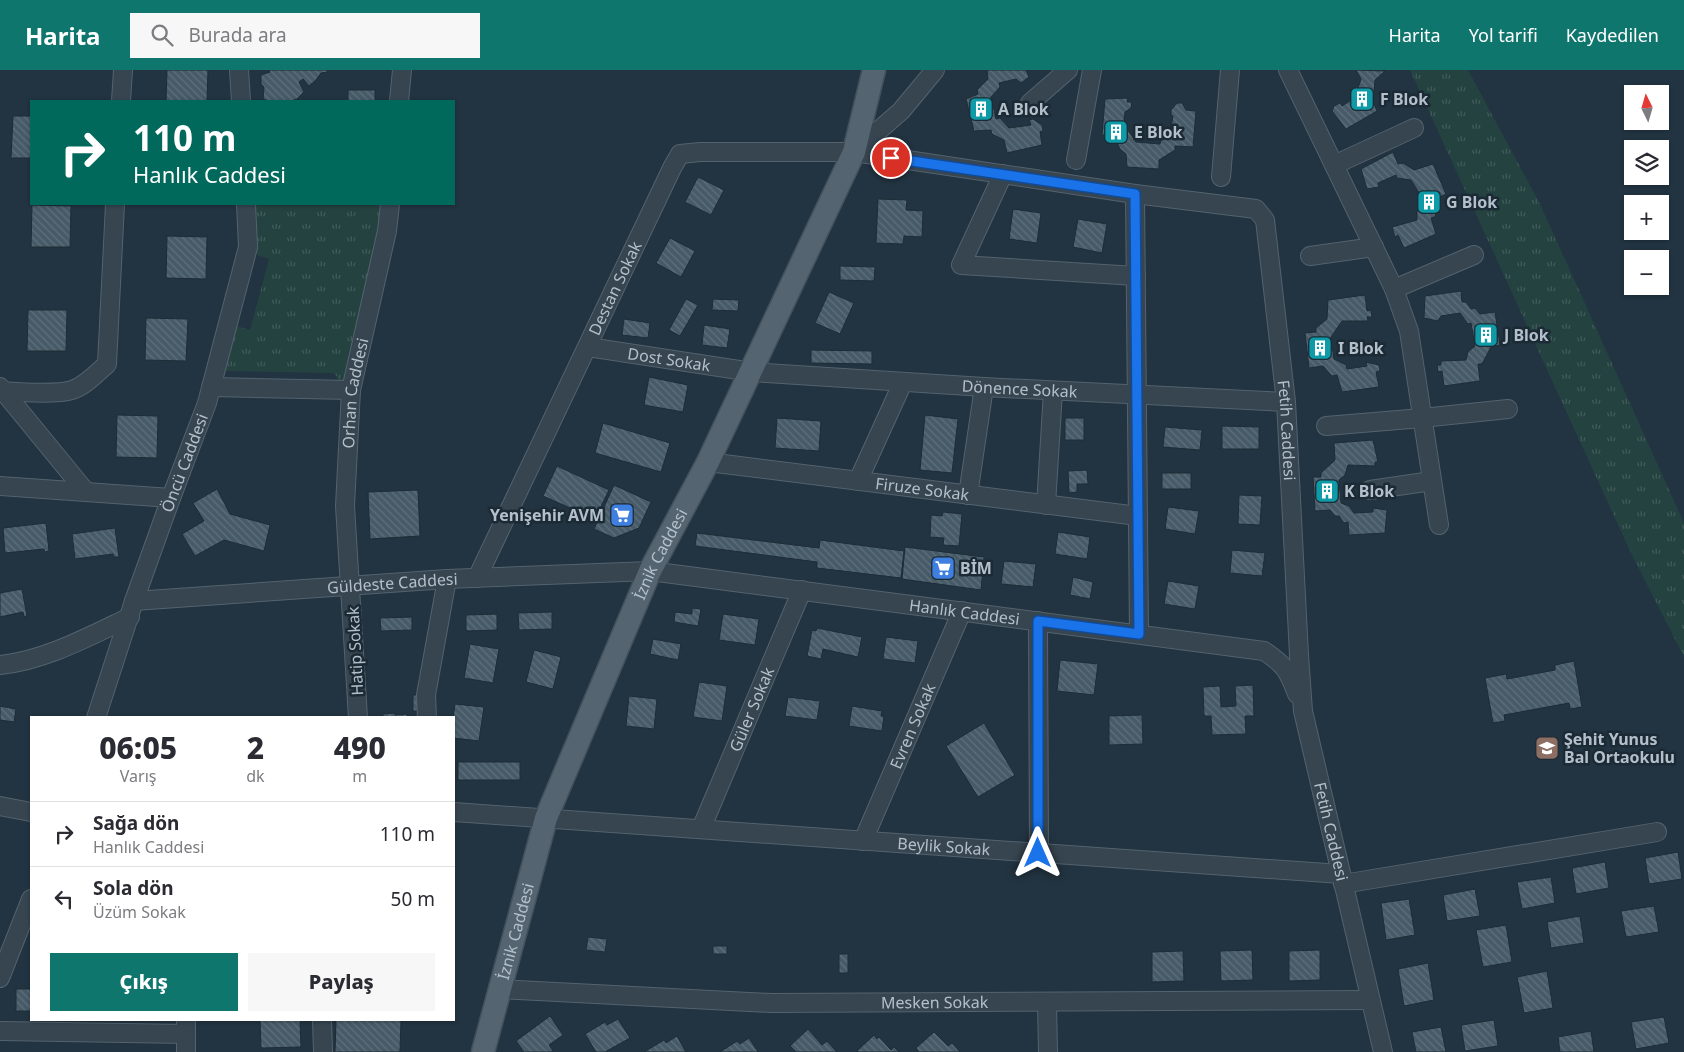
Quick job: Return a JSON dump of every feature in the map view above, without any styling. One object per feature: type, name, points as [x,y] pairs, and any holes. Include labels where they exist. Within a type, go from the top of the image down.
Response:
[{"type":"main road","name":"İznik Caddesi","points":[[483,1052],[546,818],[650,572],[708,462],[752,372],[854,152],[874,70]]},
{"type":"street","points":[[121,100],[122,70]]},
{"type":"street","points":[[239,70],[241,100]]},
{"type":"street","points":[[399,100],[402,70]]},
{"type":"street","points":[[854,152],[901,111],[934,70]]},
{"type":"street","points":[[1030,103],[1068,70]]},
{"type":"street","points":[[1076,160],[1092,70]]},
{"type":"street","points":[[1221,177],[1230,70]]},
{"type":"street","points":[[1288,70],[1394,289],[1409,331],[1439,525]]},
{"type":"street","points":[[1334,165],[1414,128]]},
{"type":"street","name":"Destan Sokak","points":[[477,578],[680,154],[700,152],[854,152]]},
{"type":"street","name":"Fetih Caddesi","points":[[854,152],[1135,194],[1256,209],[1265,220],[1286,402],[1303,711],[1383,1052]]},
{"type":"street","points":[[1003,174],[961,265],[1136,276]]},
{"type":"street","points":[[1135,194],[1139,634]]},
{"type":"street","points":[[1,390],[47,392],[72,390],[91,378],[107,364],[115,205]]},
{"type":"street","name":"Öncü Caddesi","points":[[97,716],[170,498],[207,403],[248,247],[246,205]]},
{"type":"street","name":"Orhan Caddesi","points":[[351,585],[345,506],[351,390],[387,231],[390,205]]},
{"type":"street","points":[[1310,256],[1374,247]]},
{"type":"street","points":[[1394,289],[1474,255]]},
{"type":"street","name":"Dost Sokak","points":[[588,347],[752,372]]},
{"type":"street","name":"Dönence Sokak","points":[[752,372],[1137,396],[1286,402]]},
{"type":"street","points":[[858,481],[903,382]]},
{"type":"street","points":[[211,387],[351,390]]},
{"type":"street","points":[[968,495],[984,387]]},
{"type":"street","points":[[1,390],[86,492]]},
{"type":"street","points":[[1046,504],[1053,391]]},
{"type":"street","points":[[1326,426],[1508,409]]},
{"type":"street","name":"Firuze Sokak","points":[[708,462],[1138,516]]},
{"type":"street","points":[[1370,490],[1432,481]]},
{"type":"street","points":[[0,486],[170,498]]},
{"type":"street","name":"Güldeste Caddesi","points":[[0,665],[57,651],[132,609],[351,585],[447,579],[650,572]]},
{"type":"street","name":"Hanlık Caddesi","points":[[650,572],[802,590],[1264,651],[1282,663],[1291,677],[1303,711]]},
{"type":"street","points":[[427,716],[426,695],[447,579]]},
{"type":"street","name":"Hatip Sokak","points":[[351,585],[358,716]]},
{"type":"street","name":"Güler Sokak","points":[[701,829],[802,590]]},
{"type":"street","name":"Evren Sokak","points":[[863,841],[962,611]]},
{"type":"street","points":[[1038,621],[1038,853]]},
{"type":"street","points":[[1264,651],[1299,655]]},
{"type":"street","points":[[0,806],[30,812]]},
{"type":"street","name":"Beylik Sokak","points":[[455,812],[1038,853],[1342,879],[1657,832]]},
{"type":"street","points":[[0,978],[5,954],[30,901]]},
{"type":"street","name":"Mesken Sokak","points":[[500,988],[771,1003],[1370,1000]]},
{"type":"street","points":[[1047,1003],[1048,1052]]},
{"type":"street","points":[[322,1021],[323,1052]]},
{"type":"street","points":[[0,1031],[186,1027],[186,1052]]},
{"type":"green space","points":[[1410,70],[1468,70],[1540,204],[1684,523],[1684,657],[1631,553]]},
{"type":"green space","points":[[254,205],[380,205],[378,245],[343,385],[334,373],[224,371],[236,326],[250,330],[269,259],[257,255]]},
{"type":"building","points":[[167,70],[208,70],[207,100],[166,100]]},
{"type":"building","points":[[269,70],[327,70],[328,72],[321,73],[309,86],[303,79],[299,82],[304,92],[297,99],[266,100],[263,99],[264,87],[261,84],[261,75],[270,72]]},
{"type":"building","name":"A Blok","points":[[987,70],[1026,70],[1029,77],[1021,83],[1016,79],[999,83],[1000,87],[991,97],[996,119],[1000,118],[1009,128],[1031,125],[1029,120],[1033,119],[1042,125],[1043,131],[1040,132],[1042,145],[1007,153],[1004,140],[992,134],[991,130],[974,131],[966,99],[978,94],[977,90],[988,79]]},
{"type":"building","name":"F Blok","points":[[1356,70],[1385,71],[1375,80],[1374,94],[1371,96],[1377,111],[1346,129],[1332,111],[1334,106],[1340,103],[1342,106],[1359,95],[1357,91],[1361,79]]},
{"type":"building","points":[[348,90],[375,90],[375,100],[348,100]]},
{"type":"building","name":"E Blok","points":[[1128,98],[1127,102],[1132,102],[1131,108],[1125,112],[1123,129],[1127,129],[1136,142],[1160,144],[1161,140],[1169,138],[1173,116],[1171,115],[1171,110],[1177,103],[1182,103],[1186,110],[1196,111],[1193,147],[1175,146],[1175,150],[1159,160],[1159,169],[1127,167],[1126,154],[1120,149],[1114,136],[1102,135],[1105,99]]},
{"type":"building","points":[[13,116],[30,116],[30,158],[11,158]]},
{"type":"building","name":"G Blok","points":[[1393,152],[1398,164],[1403,163],[1414,170],[1433,164],[1446,194],[1438,198],[1435,217],[1431,218],[1436,234],[1404,248],[1398,235],[1395,237],[1392,227],[1417,220],[1417,211],[1420,209],[1418,205],[1423,199],[1411,180],[1397,178],[1396,175],[1378,183],[1379,187],[1367,189],[1361,169]]},
{"type":"building","points":[[698,177],[724,190],[711,215],[685,202]]},
{"type":"building","points":[[878,199],[907,200],[906,210],[923,211],[922,237],[904,236],[903,244],[876,243]]},
{"type":"building","points":[[32,205],[71,206],[70,247],[31,247]]},
{"type":"building","points":[[1013,209],[1041,213],[1037,243],[1009,239]]},
{"type":"building","points":[[1078,219],[1107,224],[1102,253],[1073,247]]},
{"type":"building","points":[[167,236],[207,237],[206,279],[166,278]]},
{"type":"building","points":[[670,238],[695,251],[681,277],[656,263]]},
{"type":"building","points":[[840,266],[875,267],[874,281],[840,280]]},
{"type":"building","name":"J Blok","points":[[1461,291],[1462,302],[1466,302],[1471,309],[1475,308],[1480,314],[1495,312],[1500,345],[1491,347],[1482,364],[1478,364],[1480,381],[1444,386],[1442,371],[1438,372],[1437,365],[1441,365],[1441,361],[1466,360],[1468,352],[1475,346],[1471,323],[1468,324],[1460,313],[1441,316],[1438,321],[1424,318],[1425,296]]},
{"type":"building","points":[[829,292],[854,303],[840,334],[815,323]]},
{"type":"building","name":"I Blok","points":[[1365,295],[1367,311],[1371,310],[1372,317],[1367,317],[1368,321],[1342,321],[1331,337],[1334,359],[1346,365],[1347,369],[1367,366],[1366,362],[1379,365],[1380,371],[1376,372],[1379,387],[1342,392],[1337,375],[1332,376],[1323,366],[1309,368],[1305,333],[1316,332],[1316,328],[1327,319],[1328,300]]},
{"type":"building","points":[[686,299],[698,305],[680,336],[669,330]]},
{"type":"building","points":[[713,299],[739,300],[738,311],[712,310]]},
{"type":"building","points":[[28,310],[67,310],[66,351],[27,351]]},
{"type":"building","points":[[146,318],[188,319],[186,361],[145,360]]},
{"type":"building","points":[[624,319],[650,323],[648,338],[622,335]]},
{"type":"building","points":[[704,325],[730,329],[727,348],[702,345]]},
{"type":"building","points":[[811,350],[872,351],[872,364],[811,363]]},
{"type":"building","points":[[649,377],[688,385],[683,412],[644,405]]},
{"type":"building","points":[[117,415],[158,416],[157,458],[116,457]]},
{"type":"building","points":[[925,415],[958,419],[952,473],[920,470]]},
{"type":"building","points":[[777,418],[821,421],[819,451],[775,448]]},
{"type":"building","points":[[1065,418],[1084,418],[1084,440],[1065,440]]},
{"type":"building","points":[[603,423],[670,443],[661,472],[595,453]]},
{"type":"building","points":[[1222,426],[1259,427],[1259,449],[1222,449]]},
{"type":"building","points":[[1165,427],[1202,430],[1200,450],[1163,447]]},
{"type":"building","name":"K Blok","points":[[1373,440],[1378,462],[1375,462],[1375,466],[1348,465],[1345,475],[1339,480],[1341,503],[1349,506],[1354,513],[1373,512],[1373,508],[1387,510],[1385,533],[1349,535],[1348,522],[1344,523],[1339,516],[1335,516],[1330,510],[1315,511],[1313,477],[1321,477],[1321,473],[1335,460],[1334,443]]},
{"type":"building","points":[[557,466],[609,490],[595,519],[543,496]]},
{"type":"building","points":[[1087,470],[1088,484],[1077,484],[1077,492],[1069,493],[1068,471]]},
{"type":"building","points":[[1162,473],[1191,473],[1191,489],[1162,489]]},
{"type":"building","name":"Yenişehir AVM","points":[[614,485],[651,502],[639,528],[614,538],[594,529]]},
{"type":"building","points":[[217,489],[230,514],[270,525],[264,551],[224,540],[195,556],[182,534],[204,521],[193,503]]},
{"type":"building","points":[[418,490],[420,536],[370,539],[368,492]]},
{"type":"building","points":[[1239,495],[1262,496],[1260,525],[1238,524]]},
{"type":"building","points":[[1168,507],[1199,511],[1195,534],[1165,529]]},
{"type":"building","points":[[943,512],[962,514],[959,546],[943,545],[944,538],[930,537],[931,515],[942,516]]},
{"type":"building","points":[[46,523],[49,551],[45,552],[44,549],[5,553],[3,528]]},
{"type":"building","points":[[115,528],[119,557],[114,557],[113,554],[75,559],[72,534]]},
{"type":"building","points":[[1058,532],[1090,537],[1087,559],[1055,554]]},
{"type":"building","points":[[697,533],[819,548],[820,540],[904,551],[901,578],[817,568],[817,562],[695,546]]},
{"type":"building","points":[[905,547],[984,557],[981,590],[902,579]]},
{"type":"building","points":[[1232,550],[1265,553],[1262,576],[1230,573]]},
{"type":"building","points":[[1004,561],[1036,564],[1033,587],[1001,584]]},
{"type":"building","points":[[1073,577],[1093,582],[1090,599],[1070,595]]},
{"type":"building","points":[[1168,581],[1199,586],[1195,609],[1164,604]]},
{"type":"building","points":[[22,589],[27,616],[24,617],[23,612],[0,617],[0,593]]},
{"type":"building","points":[[692,608],[701,609],[698,626],[674,622],[675,612],[692,614]]},
{"type":"building","points":[[552,612],[552,629],[519,630],[518,613]]},
{"type":"building","points":[[497,614],[497,630],[466,631],[466,615]]},
{"type":"building","points":[[723,614],[759,619],[755,645],[719,640]]},
{"type":"building","points":[[412,617],[412,630],[381,631],[380,618]]},
{"type":"building","points":[[817,628],[862,637],[858,657],[823,649],[821,659],[807,656],[812,630],[816,631]]},
{"type":"building","points":[[886,637],[918,641],[915,663],[883,659]]},
{"type":"building","points":[[653,639],[681,644],[678,660],[650,654]]},
{"type":"building","points":[[470,644],[499,649],[493,683],[464,678]]},
{"type":"building","points":[[534,650],[561,657],[553,689],[526,682]]},
{"type":"building","points":[[1060,660],[1098,664],[1094,695],[1057,691]]},
{"type":"building","points":[[1574,661],[1582,707],[1570,709],[1569,703],[1504,715],[1505,721],[1493,723],[1485,678],[1506,674],[1507,679],[1555,670],[1555,665]]},
{"type":"building","points":[[699,682],[727,686],[722,721],[693,717]]},
{"type":"building","points":[[1253,685],[1254,716],[1245,716],[1246,734],[1212,735],[1211,716],[1204,716],[1203,687],[1220,686],[1221,707],[1236,706],[1235,686]]},
{"type":"building","points":[[413,695],[426,695],[427,711],[413,711]]},
{"type":"building","points":[[629,696],[657,699],[654,729],[626,726]]},
{"type":"building","points":[[788,697],[820,701],[817,720],[785,716]]},
{"type":"building","points":[[455,704],[484,707],[479,741],[455,738],[455,716],[453,716]]},
{"type":"building","points":[[0,706],[16,709],[14,722],[0,720]]},
{"type":"building","points":[[852,706],[882,711],[881,716],[884,716],[882,731],[849,726]]},
{"type":"building","points":[[383,714],[407,714],[407,716],[383,716]]},
{"type":"building","points":[[1142,715],[1143,744],[1109,745],[1109,716]]},
{"type":"building","points":[[984,723],[1015,775],[978,797],[946,746]]},
{"type":"building","points":[[458,762],[520,762],[520,780],[458,780]]},
{"type":"building","points":[[1678,852],[1682,879],[1649,884],[1645,858]]},
{"type":"building","points":[[1605,862],[1609,888],[1576,894],[1572,868]]},
{"type":"building","points":[[1551,877],[1555,903],[1522,909],[1517,882]]},
{"type":"building","points":[[1475,889],[1480,916],[1447,921],[1443,895]]},
{"type":"building","points":[[1409,899],[1415,935],[1386,940],[1381,903]]},
{"type":"building","points":[[1654,906],[1659,932],[1626,937],[1621,911]]},
{"type":"building","points":[[1580,916],[1584,943],[1551,948],[1547,922]]},
{"type":"building","points":[[1506,925],[1512,962],[1483,967],[1476,930]]},
{"type":"building","points":[[588,937],[607,939],[605,952],[586,950]]},
{"type":"building","points":[[713,946],[727,946],[727,954],[713,954]]},
{"type":"building","points":[[1252,950],[1253,980],[1221,981],[1220,951]]},
{"type":"building","points":[[1320,950],[1320,980],[1289,981],[1289,951]]},
{"type":"building","points":[[1183,951],[1184,981],[1152,982],[1152,952]]},
{"type":"building","points":[[839,954],[848,954],[848,973],[839,973]]},
{"type":"building","points":[[1428,963],[1434,1000],[1404,1006],[1398,969]]},
{"type":"building","points":[[1547,971],[1553,1008],[1524,1013],[1517,977]]},
{"type":"building","points":[[16,989],[30,989],[30,1011],[16,1011]]},
{"type":"building","points":[[550,1016],[563,1035],[549,1045],[553,1051],[524,1052],[516,1041]]},
{"type":"building","points":[[1664,1017],[1669,1043],[1636,1049],[1631,1022]]},
{"type":"building","points":[[618,1019],[630,1038],[605,1052],[596,1052],[585,1034],[605,1022],[607,1025]]},
{"type":"building","points":[[1494,1020],[1498,1046],[1465,1051],[1461,1025]]},
{"type":"building","points":[[260,1021],[300,1021],[301,1047],[261,1048]]},
{"type":"building","points":[[336,1021],[401,1021],[400,1052],[335,1052]]},
{"type":"building","points":[[1441,1027],[1446,1052],[1416,1052],[1412,1032]]},
{"type":"building","points":[[808,1029],[822,1045],[827,1041],[837,1052],[796,1052],[790,1046]]},
{"type":"building","points":[[1591,1031],[1594,1052],[1560,1052],[1558,1037]]},
{"type":"building","points":[[934,1032],[948,1046],[952,1043],[960,1052],[919,1052],[916,1048]]},
{"type":"building","points":[[874,1035],[877,1039],[879,1037],[891,1050],[894,1047],[899,1052],[857,1051]]},
{"type":"building","points":[[677,1036],[686,1052],[644,1052],[664,1040],[666,1043]]},
{"type":"building","points":[[749,1038],[758,1052],[720,1052],[737,1041],[740,1044]]},
{"type":"place","name":"F Blok","points":[[1362,99]]},
{"type":"place","name":"A Blok","points":[[981,109]]},
{"type":"place","name":"E Blok","points":[[1116,132]]},
{"type":"place","name":"G Blok","points":[[1429,202]]},
{"type":"place","name":"J Blok","points":[[1486,335]]},
{"type":"place","name":"I Blok","points":[[1320,348]]},
{"type":"place","name":"K Blok","points":[[1327,491]]},
{"type":"place","name":"Yenişehir AVM","points":[[622,515]]},
{"type":"place","name":"BİM","points":[[943,568]]},
{"type":"place","name":"Şehit Yunus Bal Ortaokulu","points":[[1547,748]]},
{"type":"route","points":[[891,158],[1135,194],[1139,634],[1038,621],[1038,853]]}]
